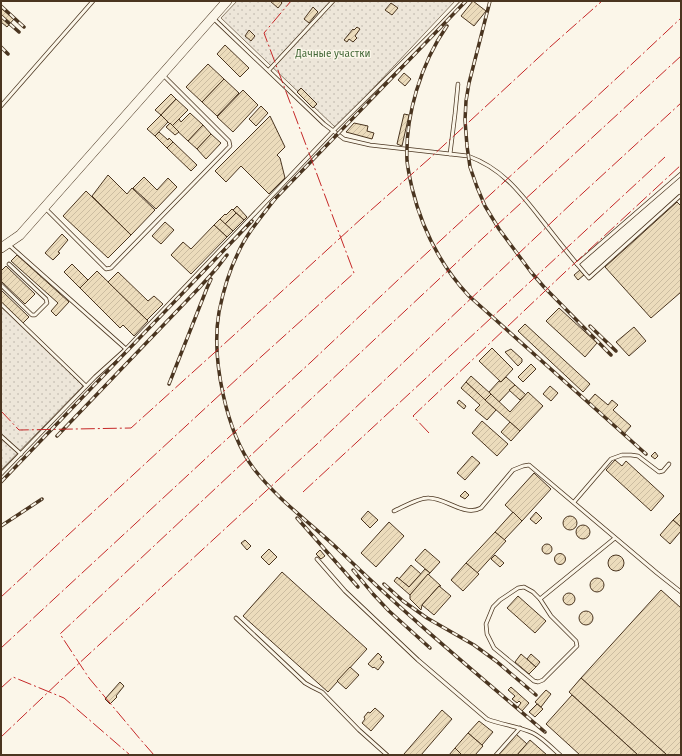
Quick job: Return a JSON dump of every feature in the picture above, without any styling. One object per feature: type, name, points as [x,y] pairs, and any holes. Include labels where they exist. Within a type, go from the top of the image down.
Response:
[{"type":"main road","points":[[4,246],[20,235],[227,1]]},
{"type":"lane","points":[[1,106],[93,1]]},
{"type":"lane","points":[[269,70],[333,1]]},
{"type":"lane","points":[[1,474],[86,386],[126,349],[333,131],[463,1]]},
{"type":"lane","points":[[213,18],[324,124],[344,139],[364,144],[468,156],[481,161],[503,176],[520,192],[589,278],[681,196]]},
{"type":"lane","points":[[44,208],[106,269],[111,268],[230,146],[229,141],[162,75]]},
{"type":"lane","points":[[450,154],[458,84]]},
{"type":"lane","points":[[577,264],[681,174]]},
{"type":"lane","points":[[4,246],[126,349]]},
{"type":"lane","points":[[1,285],[32,315],[35,315],[47,303],[46,299],[9,264]]},
{"type":"lane","points":[[1,304],[86,386]]},
{"type":"lane","points":[[1,436],[21,454]]},
{"type":"lane","points":[[574,502],[611,459],[622,455],[638,456],[659,472],[663,471],[669,464]]},
{"type":"lane","points":[[394,511],[425,498],[432,498],[469,511],[477,511],[513,470],[530,465],[681,592]]},
{"type":"lane","points":[[540,600],[616,538]]},
{"type":"lane","points":[[317,559],[345,591],[418,660],[487,719],[520,728],[538,735],[560,755]]},
{"type":"lane","points":[[524,587],[533,592],[540,600],[550,616],[576,641],[576,646],[543,680],[538,682],[534,681],[494,648],[486,634],[486,624],[493,607],[500,600],[518,588],[524,587]]},
{"type":"lane","points":[[236,618],[305,683],[322,692],[359,730],[388,755]]},
{"type":"lane","points":[[496,755],[520,728]]},
{"type":"green space","name":"Дачные участки","points":[[237,1],[455,1],[336,128],[221,18]]},
{"type":"green space","points":[[1,304],[83,386],[1,470]]},
{"type":"building","points":[[270,1],[280,1],[282,3],[278,8]]},
{"type":"building","points":[[473,1],[486,11],[474,26],[461,16]]},
{"type":"building","points":[[391,3],[398,8],[392,15],[385,10]]},
{"type":"building","points":[[313,7],[318,12],[309,23],[304,19]]},
{"type":"building","points":[[1,8],[14,19],[7,27],[1,22]]},
{"type":"building","points":[[357,27],[360,29],[355,36],[357,38],[353,42],[349,39],[347,42],[344,40],[353,29],[354,30]]},
{"type":"building","points":[[249,30],[255,36],[251,41],[245,36]]},
{"type":"building","points":[[225,45],[249,68],[240,77],[217,54]]},
{"type":"building","points":[[208,64],[224,79],[202,102],[186,87]]},
{"type":"building","points":[[404,73],[411,79],[405,86],[398,80]]},
{"type":"building","points":[[224,79],[239,93],[217,116],[202,102]]},
{"type":"building","points":[[301,88],[317,104],[313,108],[297,92]]},
{"type":"building","points":[[243,90],[258,105],[233,132],[217,117]]},
{"type":"building","points":[[171,94],[176,99],[161,115],[155,110]]},
{"type":"building","points":[[176,99],[188,110],[172,126],[161,115]]},
{"type":"building","points":[[261,106],[268,113],[256,126],[249,119]]},
{"type":"building","points":[[190,113],[203,125],[188,141],[172,126],[179,119],[181,122]]},
{"type":"building","points":[[404,114],[409,115],[402,146],[397,144]]},
{"type":"building","points":[[161,115],[168,122],[155,136],[147,129]]},
{"type":"building","points":[[270,116],[285,147],[277,155],[280,158],[285,178],[269,194],[241,166],[226,182],[215,171]]},
{"type":"building","points":[[170,123],[179,132],[175,135],[166,127]]},
{"type":"building","points":[[354,123],[368,126],[367,131],[374,133],[372,139],[346,132]]},
{"type":"building","points":[[203,125],[211,134],[197,149],[188,141]]},
{"type":"building","points":[[159,132],[168,140],[169,138],[173,142],[167,148],[155,136]]},
{"type":"building","points":[[211,134],[221,143],[206,159],[197,149]]},
{"type":"building","points":[[173,142],[197,165],[191,171],[167,148]]},
{"type":"building","points":[[108,175],[127,194],[132,188],[155,210],[131,235],[92,196]]},
{"type":"building","points":[[144,177],[157,190],[168,178],[177,187],[156,209],[133,188]]},
{"type":"building","points":[[86,191],[131,235],[108,258],[63,216]]},
{"type":"building","points":[[677,202],[681,206],[681,292],[651,318],[605,267]]},
{"type":"building","points":[[237,206],[247,217],[244,220],[233,210]]},
{"type":"building","points":[[232,209],[236,213],[225,224],[220,219]]},
{"type":"building","points":[[236,213],[244,220],[233,231],[225,224]]},
{"type":"building","points":[[220,219],[233,231],[227,237],[214,225]]},
{"type":"building","points":[[165,222],[174,230],[161,244],[152,236]]},
{"type":"building","points":[[214,225],[227,237],[191,274],[171,255],[183,242],[191,249]]},
{"type":"building","points":[[62,234],[68,240],[58,252],[60,253],[53,260],[45,253]]},
{"type":"building","points":[[17,255],[69,302],[56,316],[51,311],[58,303],[11,261]]},
{"type":"building","points":[[72,264],[88,280],[80,288],[64,272]]},
{"type":"building","points":[[6,266],[35,294],[25,304],[1,281],[1,271]]},
{"type":"building","points":[[580,270],[584,275],[578,280],[574,275]]},
{"type":"building","points":[[97,271],[148,321],[134,336],[123,325],[120,328],[80,288]]},
{"type":"building","points":[[118,272],[148,301],[154,296],[163,304],[147,320],[108,282]]},
{"type":"building","points":[[1,290],[29,317],[23,323],[1,302]]},
{"type":"building","points":[[559,308],[597,343],[585,357],[546,321]]},
{"type":"building","points":[[525,324],[590,384],[583,392],[518,331]]},
{"type":"building","points":[[634,327],[646,341],[629,356],[616,342]]},
{"type":"building","points":[[492,348],[513,369],[501,382],[479,361]]},
{"type":"building","points":[[511,349],[522,359],[522,362],[518,366],[505,352]]},
{"type":"building","points":[[531,364],[536,369],[523,382],[518,377]]},
{"type":"building","points":[[471,376],[491,394],[485,400],[466,382]]},
{"type":"building","points":[[506,377],[515,385],[499,402],[489,392],[499,381],[501,382]]},
{"type":"building","points":[[466,382],[496,410],[487,420],[475,410],[480,405],[461,388]]},
{"type":"building","points":[[515,385],[526,395],[520,400],[509,390]]},
{"type":"building","points":[[550,386],[558,393],[551,401],[543,394]]},
{"type":"building","points":[[528,392],[543,406],[520,431],[485,400],[491,394],[510,412]]},
{"type":"building","points":[[595,394],[608,405],[612,400],[618,405],[613,410],[631,426],[624,434],[588,402]]},
{"type":"building","points":[[459,400],[466,406],[464,409],[457,403]]},
{"type":"building","points":[[482,421],[508,444],[497,456],[472,433]]},
{"type":"building","points":[[510,422],[520,431],[511,441],[501,432]]},
{"type":"building","points":[[655,452],[658,456],[655,459],[651,456]]},
{"type":"building","points":[[472,456],[480,463],[465,480],[457,473]]},
{"type":"building","points":[[615,460],[622,466],[626,461],[664,496],[651,511],[606,470]]},
{"type":"building","points":[[534,473],[551,489],[522,521],[505,505]]},
{"type":"building","points":[[465,491],[469,495],[465,499],[460,496]]},
{"type":"building","points":[[368,511],[378,520],[370,528],[361,519]]},
{"type":"building","points":[[513,512],[522,521],[504,540],[495,532]]},
{"type":"building","points":[[536,512],[542,518],[536,524],[530,519]]},
{"type":"building","points":[[681,512],[681,527],[673,520]]},
{"type":"building","points":[[567,516],[573,516],[577,520],[577,526],[573,530],[567,530],[563,526],[563,520]]},
{"type":"building","points":[[673,520],[681,527],[681,531],[670,544],[660,535]]},
{"type":"building","points":[[389,522],[404,536],[376,567],[361,553]]},
{"type":"building","points":[[583,525],[588,527],[590,532],[588,537],[583,539],[578,537],[576,532],[578,527]]},
{"type":"building","points":[[495,532],[506,541],[477,573],[466,563]]},
{"type":"building","points":[[245,540],[251,546],[247,550],[241,543]]},
{"type":"building","points":[[545,544],[549,544],[551,545],[551,553],[545,554],[542,551],[542,547]]},
{"type":"building","points":[[269,549],[277,557],[269,565],[261,557]]},
{"type":"building","points":[[425,549],[440,562],[430,573],[415,560]]},
{"type":"building","points":[[320,550],[325,556],[321,559],[316,554]]},
{"type":"building","points":[[558,554],[562,554],[564,555],[564,563],[558,564],[555,561],[555,557]]},
{"type":"building","points":[[495,555],[504,563],[500,567],[491,559]]},
{"type":"building","points":[[616,555],[622,557],[624,563],[622,569],[616,571],[610,569],[608,563],[610,557]]},
{"type":"building","points":[[466,563],[479,574],[463,591],[451,580]]},
{"type":"building","points":[[411,565],[421,574],[409,587],[399,579]]},
{"type":"building","points":[[425,569],[430,573],[410,595],[394,581],[397,577],[409,587]]},
{"type":"building","points":[[282,572],[367,649],[328,692],[243,616]]},
{"type":"building","points":[[428,574],[441,586],[439,586],[422,605],[421,610],[410,599],[410,595]]},
{"type":"building","points":[[594,578],[600,578],[604,582],[604,588],[600,592],[594,592],[590,588],[590,582]]},
{"type":"building","points":[[439,586],[451,596],[434,615],[422,605]]},
{"type":"building","points":[[661,590],[681,608],[681,755],[667,755],[581,678]]},
{"type":"building","points":[[567,593],[571,593],[575,599],[571,605],[567,605],[563,601],[563,597]]},
{"type":"building","points":[[518,596],[546,621],[535,633],[507,608]]},
{"type":"building","points":[[586,611],[591,613],[593,618],[591,623],[586,625],[581,623],[579,618],[581,613]]},
{"type":"building","points":[[378,653],[382,657],[380,659],[384,662],[378,670],[368,664]]},
{"type":"building","points":[[521,654],[536,667],[529,674],[515,662]]},
{"type":"building","points":[[531,654],[540,662],[536,667],[527,659]]},
{"type":"building","points":[[350,667],[359,675],[346,689],[337,681]]},
{"type":"building","points":[[581,678],[667,755],[638,755],[569,692]]},
{"type":"building","points":[[120,682],[124,686],[116,696],[117,697],[110,704],[105,699]]},
{"type":"building","points":[[511,687],[529,703],[522,711],[518,707],[521,703],[519,701],[517,703],[512,699],[515,696],[508,690]]},
{"type":"building","points":[[546,690],[551,694],[541,707],[535,702]]},
{"type":"building","points":[[572,695],[638,755],[580,755],[546,724]]},
{"type":"building","points":[[537,704],[543,709],[535,717],[529,712]]},
{"type":"building","points":[[375,708],[384,716],[371,731],[362,723],[368,712],[370,713]]},
{"type":"building","points":[[442,710],[452,719],[421,755],[405,755],[404,754]]},
{"type":"building","points":[[479,721],[493,732],[482,745],[468,733]]},
{"type":"building","points":[[468,733],[483,746],[475,755],[462,755],[455,748]]},
{"type":"building","points":[[516,734],[527,744],[517,755],[498,755]]},
{"type":"building","points":[[530,740],[547,755],[517,755]]},
{"type":"building","points":[[455,748],[462,755],[449,755]]},
{"type":"railway","points":[[271,203],[466,1]]},
{"type":"railway","points":[[490,1],[469,83],[466,101],[465,120],[470,167],[485,206],[499,229],[531,272],[611,355]]},
{"type":"railway","points":[[1,6],[24,27]]},
{"type":"railway","points":[[1,16],[19,32]]},
{"type":"railway","points":[[447,26],[430,56],[416,90],[407,144],[408,171],[412,188],[421,218],[433,246],[449,272],[469,296],[646,454]]},
{"type":"railway","points":[[1,47],[8,54]]},
{"type":"railway","points":[[275,199],[255,225],[235,260],[224,289],[219,312],[217,330],[219,372],[229,415],[244,454],[254,469],[274,492],[416,621],[545,732]]},
{"type":"railway","points":[[1,482],[252,221]]},
{"type":"railway","points":[[57,436],[199,288],[227,255]]},
{"type":"railway","points":[[169,384],[211,279]]},
{"type":"railway","points":[[590,326],[616,351]]},
{"type":"railway","points":[[1,526],[42,499]]},
{"type":"railway","points":[[297,518],[358,587]]},
{"type":"railway","points":[[353,570],[389,611],[430,648]]},
{"type":"railway","points":[[384,584],[403,601],[427,618],[474,645],[496,661],[536,695]]},
{"type":"power","points":[[1,597],[354,273],[264,33],[291,1]]},
{"type":"power","points":[[1,411],[19,430],[131,428],[602,1]]},
{"type":"power","points":[[1,648],[681,18]]},
{"type":"power","points":[[154,755],[89,678],[60,634],[484,237],[681,56]]},
{"type":"power","points":[[1,737],[316,445],[572,203],[681,103]]},
{"type":"power","points":[[303,492],[665,157]]},
{"type":"power","points":[[429,433],[413,416],[681,165]]},
{"type":"power","points":[[1,688],[13,677],[64,698],[130,755]]}]
